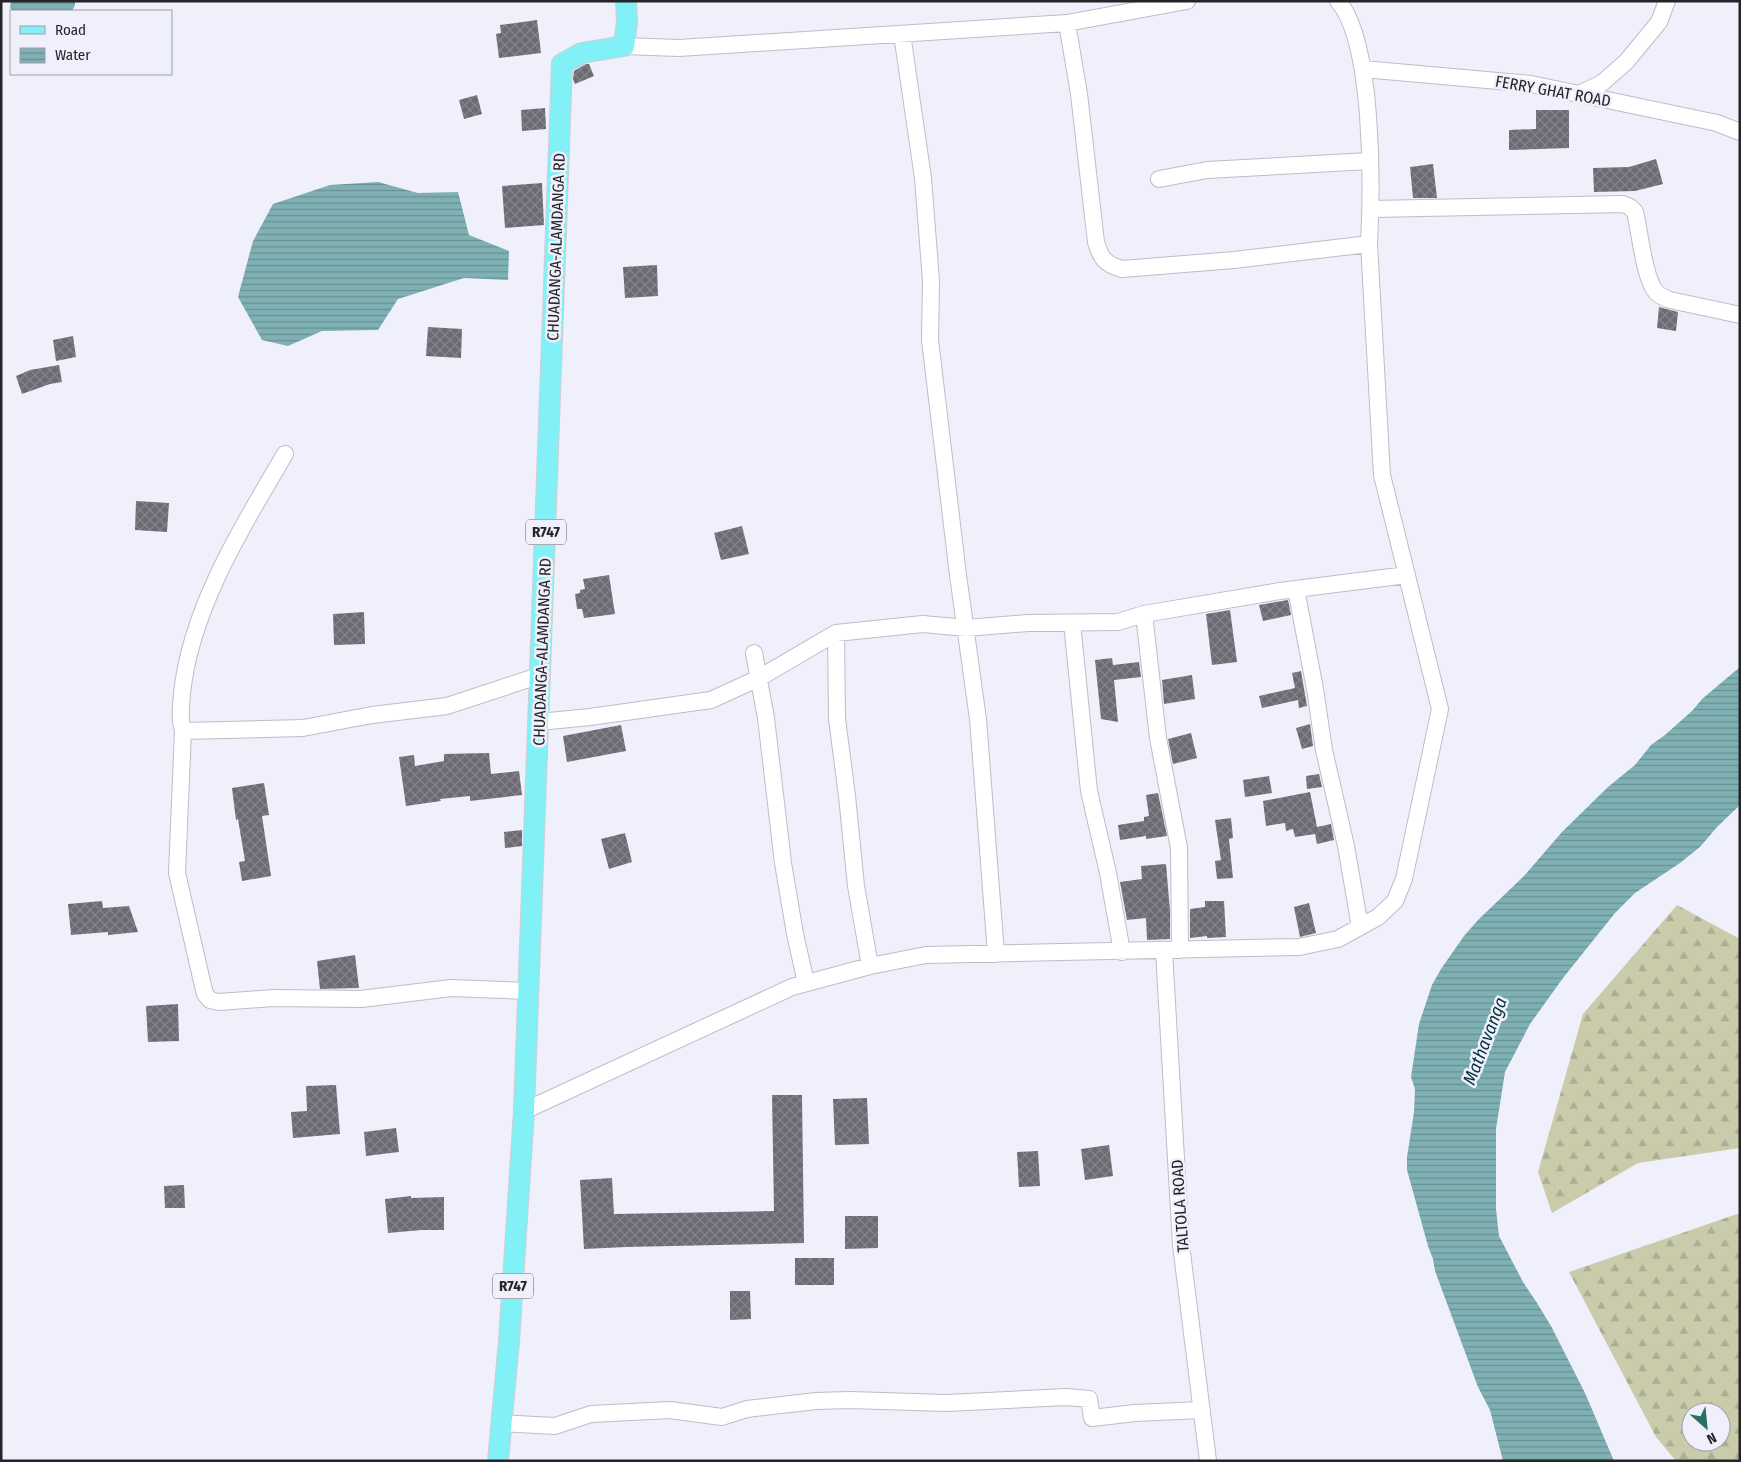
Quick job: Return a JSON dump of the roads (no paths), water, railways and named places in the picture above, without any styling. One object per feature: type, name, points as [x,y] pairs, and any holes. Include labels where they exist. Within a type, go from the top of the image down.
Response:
[{"type":"main road","points":[[624,46],[627,22],[626,1]]},
{"type":"main road","name":"CHUADANGA-ALAMDANGA RD","points":[[524,1111],[562,64],[582,53],[624,46]]},
{"type":"main road","name":"R747","points":[[498,1461],[509,1341],[524,1111]]},
{"type":"street","points":[[624,46],[679,48],[1067,23],[1187,1]]},
{"type":"street","points":[[1579,94],[1602,83],[1626,62],[1659,22],[1667,1]]},
{"type":"street","points":[[524,1111],[792,987],[870,966],[926,956],[1172,951],[1299,946],[1338,939],[1378,917],[1395,901],[1404,880],[1440,709],[1382,475],[1369,244],[1371,209],[1369,138],[1363,69],[1344,4]]},
{"type":"street","points":[[1067,23],[1079,94],[1096,242],[1106,262],[1122,269],[1234,260],[1369,244]]},
{"type":"street","points":[[902,34],[923,178],[931,281],[930,340],[978,719],[996,954]]},
{"type":"street","name":"FERRY GHAT ROAD","points":[[1363,69],[1531,84],[1717,123],[1740,132]]},
{"type":"street","points":[[1159,179],[1207,170],[1369,161]]},
{"type":"street","points":[[1371,209],[1622,204],[1630,207],[1635,212],[1648,273],[1652,286],[1657,293],[1670,300],[1740,315]]},
{"type":"street","points":[[285,454],[239,532],[199,619],[184,678],[180,721],[183,732],[177,873],[205,994],[210,1000],[219,1002],[273,998],[362,999],[450,988],[529,991]]},
{"type":"street","points":[[539,722],[590,717],[711,700],[759,678],[836,634],[923,624],[966,628],[1028,623],[1118,622],[1144,614],[1280,590],[1407,575]]},
{"type":"street","points":[[1296,589],[1315,689],[1324,750],[1346,846],[1360,927]]},
{"type":"street","name":"TALTOLA ROAD","points":[[1144,614],[1158,738],[1179,848],[1172,951],[1181,1245],[1208,1461]]},
{"type":"street","points":[[1072,623],[1089,791],[1108,873],[1122,952]]},
{"type":"street","points":[[836,634],[837,719],[856,886],[870,966]]},
{"type":"street","points":[[754,653],[766,718],[783,863],[795,934],[806,983]]},
{"type":"street","points":[[183,732],[303,728],[372,715],[447,706],[541,675]]},
{"type":"street","points":[[501,1423],[555,1426],[591,1414],[670,1410],[722,1417],[747,1409],[816,1401],[850,1400],[946,1403],[1066,1397],[1089,1398],[1092,1418],[1202,1410]]},
{"type":"water","points":[[11,1],[75,1],[72,10],[12,10],[10,8]]},
{"type":"water","points":[[378,182],[418,193],[458,192],[469,235],[509,251],[508,280],[464,278],[398,299],[378,330],[322,331],[288,346],[262,340],[238,297],[253,241],[273,204],[330,185]]},
{"type":"water","name":"Mathavanga","points":[[1740,667],[1740,805],[1700,847],[1680,863],[1635,893],[1615,913],[1563,978],[1530,1024],[1505,1072],[1496,1129],[1496,1209],[1499,1236],[1523,1282],[1551,1326],[1585,1393],[1614,1461],[1503,1461],[1490,1410],[1478,1387],[1435,1271],[1407,1170],[1415,1089],[1411,1077],[1419,1024],[1432,985],[1441,969],[1464,936],[1478,920],[1524,876],[1562,832],[1608,787],[1635,765],[1651,745],[1665,735],[1693,710],[1702,699]]}]
